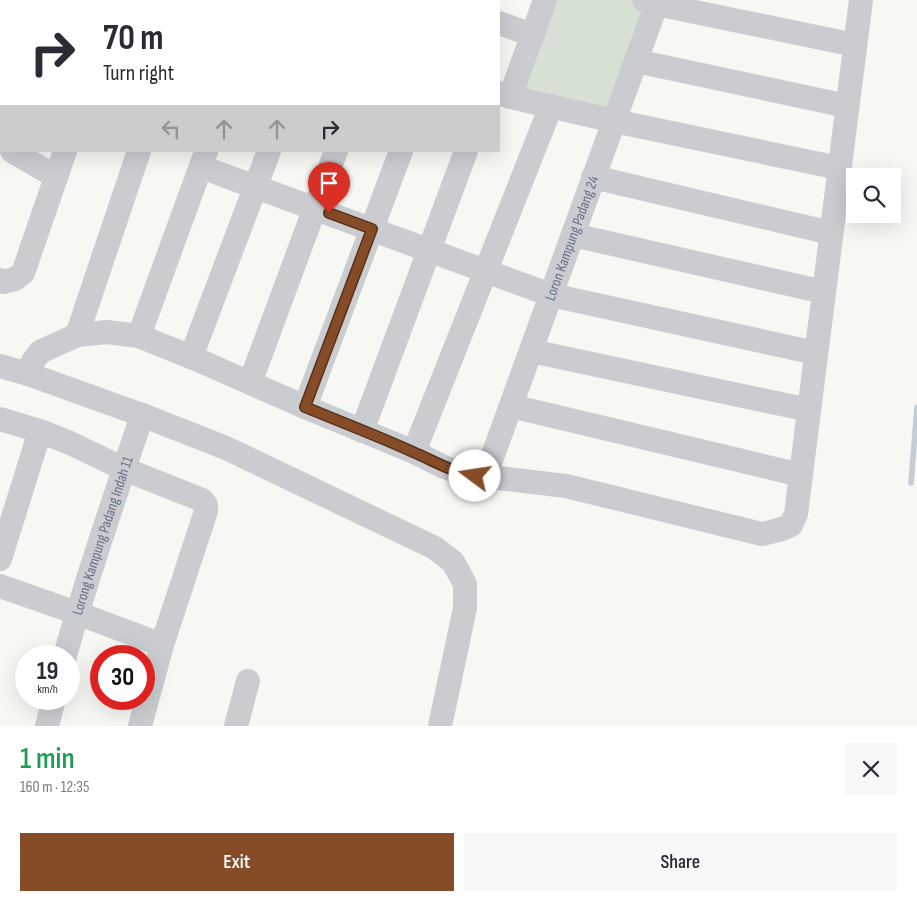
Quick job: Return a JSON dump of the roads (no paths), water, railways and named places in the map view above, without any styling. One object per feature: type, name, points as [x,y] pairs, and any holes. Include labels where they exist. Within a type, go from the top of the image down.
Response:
[{"type":"street","points":[[546,0],[533,35],[504,95],[614,121],[840,168]]},
{"type":"street","points":[[28,374],[32,361],[40,352],[77,335],[108,332],[139,336],[191,356],[305,407],[464,474],[566,486],[762,534],[782,529],[790,525],[796,514],[861,0]]},
{"type":"street","points":[[652,1],[855,45]]},
{"type":"street","name":"Loron Kampung Padang 24","points":[[485,477],[636,61],[652,1]]},
{"type":"street","points":[[500,24],[533,35]]},
{"type":"street","points":[[636,61],[847,106]]},
{"type":"street","points":[[414,452],[551,106]]},
{"type":"street","points":[[14,152],[56,177]]},
{"type":"street","points":[[7,279],[23,272],[65,152]]},
{"type":"street","points":[[77,335],[139,152]]},
{"type":"street","points":[[191,356],[269,152]]},
{"type":"street","points":[[250,383],[336,152]]},
{"type":"street","points":[[305,407],[401,152]]},
{"type":"street","points":[[362,431],[466,152]]},
{"type":"street","points":[[139,336],[204,159],[256,187],[551,295],[816,353]]},
{"type":"street","points":[[593,177],[831,233]]},
{"type":"street","points":[[572,235],[824,292]]},
{"type":"street","points":[[531,351],[809,410]]},
{"type":"street","points":[[0,366],[28,374],[142,415],[226,448],[435,548],[453,562],[465,584],[465,608],[440,726]]},
{"type":"street","points":[[511,406],[801,475]]},
{"type":"street","name":"Lorong Kampung Padang Indah 11","points":[[68,645],[77,612],[142,415]]},
{"type":"street","points":[[0,419],[40,431],[70,443],[124,469],[202,500],[206,505],[206,511],[162,645],[140,726]]},
{"type":"street","points":[[0,560],[40,431]]},
{"type":"street","points":[[0,586],[77,612],[162,645]]},
{"type":"street","points":[[236,726],[248,681]]},
{"type":"street","points":[[46,726],[51,710]]},
{"type":"waterway","points":[[911,483],[917,407]]}]
